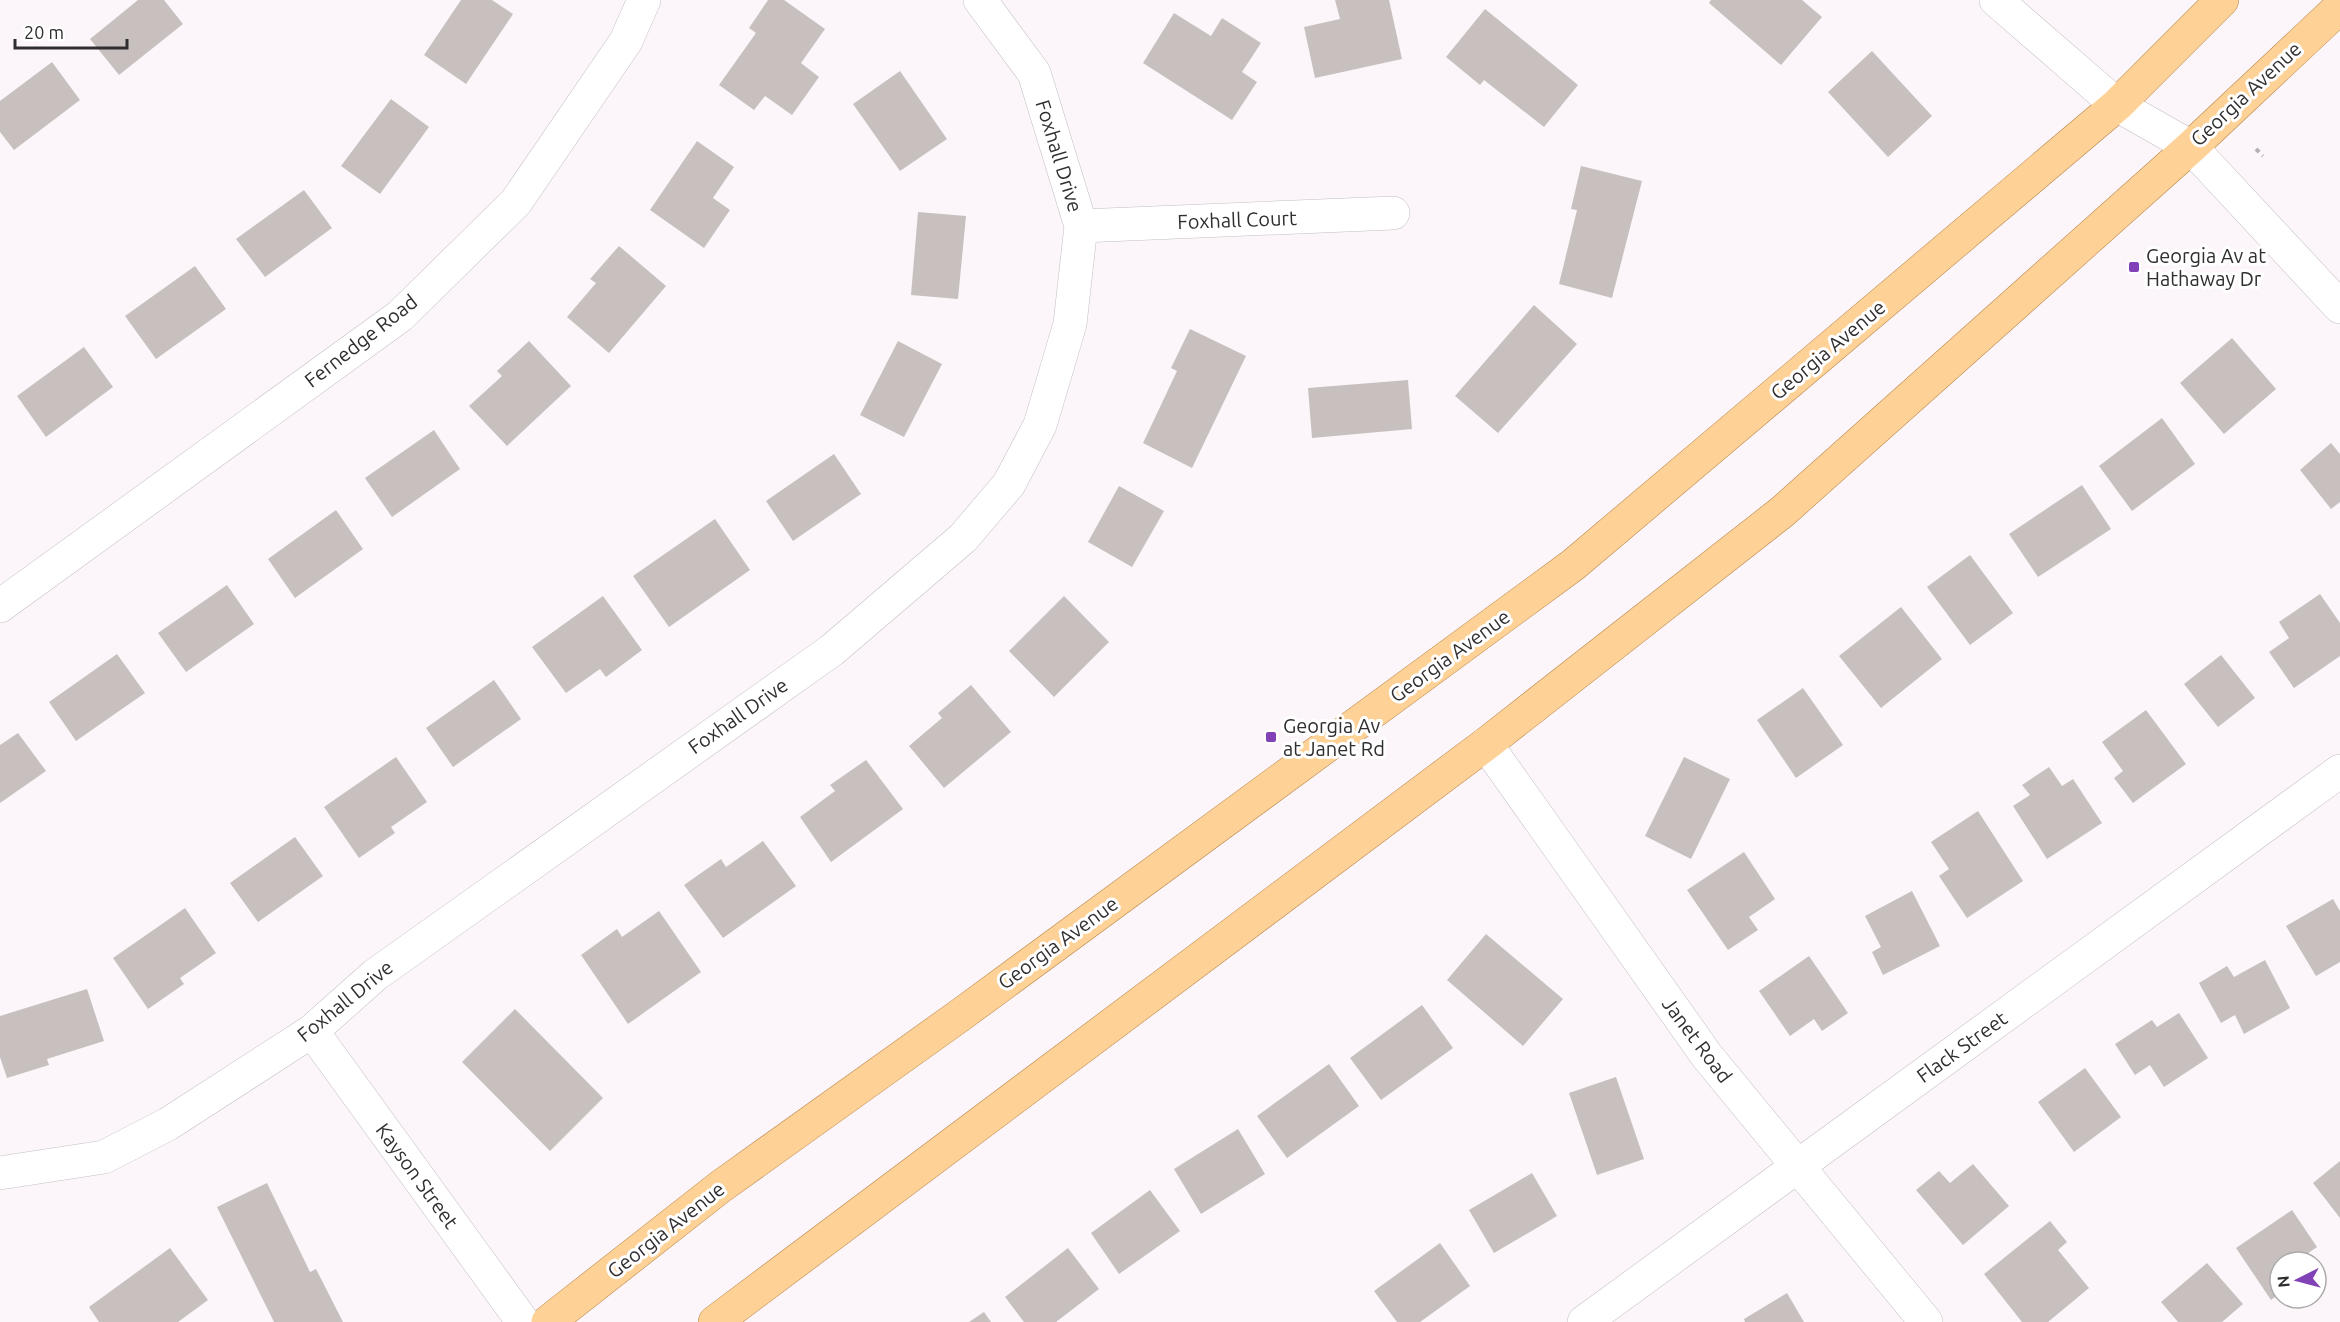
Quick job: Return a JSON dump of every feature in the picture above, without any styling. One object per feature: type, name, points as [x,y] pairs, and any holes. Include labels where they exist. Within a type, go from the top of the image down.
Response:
[{"type":"main road","name":"Georgia Avenue","points":[[548,1322],[720,1187],[969,1009],[1573,565],[2117,105],[2222,0]]},
{"type":"main road","name":"Georgia Avenue","points":[[715,1322],[1486,744],[1782,512],[2190,147],[2340,7]]},
{"type":"street","name":"Fernedge Road","points":[[0,606],[400,316],[516,202],[626,41],[644,0]]},
{"type":"street","name":"Foxhall Drive","points":[[0,1173],[104,1157],[168,1124],[312,1031],[375,975],[832,650],[963,538],[1009,484],[1040,425],[1070,324],[1081,226],[1034,73],[980,0]]},
{"type":"street","points":[[1996,0],[2117,105],[2190,147],[2340,307]]},
{"type":"street","name":"Foxhall Court","points":[[1081,226],[1393,213]]},
{"type":"street","name":"Janet Road","points":[[1486,744],[1707,1056],[1926,1322]]},
{"type":"street","name":"Flack Street","points":[[1584,1322],[2340,771]]},
{"type":"street","name":"Kayson Street","points":[[312,1031],[523,1322]]},
{"type":"path","points":[[2256,149],[2263,156]]},
{"type":"building","points":[[138,0],[164,0],[183,24],[119,75],[90,39]]},
{"type":"building","points":[[461,0],[492,0],[513,14],[466,84],[424,55]]},
{"type":"building","points":[[768,0],[784,0],[825,29],[801,63],[819,77],[792,115],[765,96],[754,110],[719,85],[756,33],[749,28]]},
{"type":"building","points":[[1335,0],[1389,0],[1402,59],[1315,78],[1304,27],[1340,19]]},
{"type":"building","points":[[1711,0],[1802,0],[1822,17],[1781,65],[1709,3]]},
{"type":"building","points":[[1485,9],[1578,85],[1544,127],[1484,80],[1480,85],[1446,57]]},
{"type":"building","points":[[1174,13],[1211,36],[1222,18],[1261,43],[1242,72],[1257,82],[1232,120],[1143,63]]},
{"type":"building","points":[[1872,51],[1932,116],[1888,157],[1828,92]]},
{"type":"building","points":[[52,62],[80,100],[14,150],[0,132],[0,101]]},
{"type":"building","points":[[900,71],[947,139],[900,171],[853,104]]},
{"type":"building","points":[[391,99],[429,127],[380,194],[341,166]]},
{"type":"building","points":[[697,141],[734,167],[713,198],[730,210],[704,248],[650,210]]},
{"type":"building","points":[[1581,166],[1642,181],[1612,298],[1559,284],[1577,210],[1571,209]]},
{"type":"building","points":[[304,190],[332,228],[265,277],[236,239]]},
{"type":"building","points":[[918,212],[966,216],[958,299],[911,295]]},
{"type":"building","points":[[619,246],[666,286],[609,353],[567,317],[596,283],[590,279]]},
{"type":"building","points":[[195,266],[226,309],[156,359],[125,316]]},
{"type":"building","points":[[1534,305],[1577,344],[1498,433],[1455,396]]},
{"type":"building","points":[[1190,329],[1246,356],[1192,468],[1143,443],[1177,371],[1171,368]]},
{"type":"building","points":[[2232,338],[2276,389],[2224,434],[2180,383]]},
{"type":"building","points":[[529,341],[571,386],[507,446],[469,406],[502,376],[497,371]]},
{"type":"building","points":[[898,341],[942,364],[904,437],[860,415]]},
{"type":"building","points":[[84,347],[113,387],[46,437],[17,396]]},
{"type":"building","points":[[1408,380],[1412,429],[1312,438],[1308,388]]},
{"type":"building","points":[[2162,418],[2195,464],[2132,511],[2099,466]]},
{"type":"building","points":[[434,430],[460,469],[392,517],[365,478]]},
{"type":"building","points":[[2331,443],[2340,454],[2340,502],[2331,509],[2300,470]]},
{"type":"building","points":[[834,454],[861,494],[793,541],[766,501]]},
{"type":"building","points":[[2082,485],[2111,529],[2038,577],[2009,534]]},
{"type":"building","points":[[1119,486],[1164,511],[1132,567],[1088,542]]},
{"type":"building","points":[[336,510],[363,549],[295,598],[268,559]]},
{"type":"building","points":[[715,519],[750,570],[669,627],[633,576]]},
{"type":"building","points":[[1970,555],[2013,613],[1970,645],[1927,587]]},
{"type":"building","points":[[227,585],[254,624],[186,672],[158,633]]},
{"type":"building","points":[[2320,594],[2340,623],[2340,656],[2294,688],[2269,652],[2289,638],[2279,622]]},
{"type":"building","points":[[603,596],[642,650],[606,677],[600,669],[566,693],[532,647]]},
{"type":"building","points":[[1064,596],[1109,642],[1054,697],[1009,651]]},
{"type":"building","points":[[1901,607],[1942,659],[1881,708],[1839,656]]},
{"type":"building","points":[[117,654],[145,693],[76,741],[49,702]]},
{"type":"building","points":[[2221,655],[2255,698],[2218,727],[2184,684]]},
{"type":"building","points":[[494,680],[521,719],[453,767],[426,728]]},
{"type":"building","points":[[971,685],[1011,732],[944,788],[909,746],[942,718],[938,713]]},
{"type":"building","points":[[1803,688],[1843,745],[1796,778],[1757,720]]},
{"type":"building","points":[[2146,710],[2186,764],[2133,803],[2114,778],[2123,771],[2102,742]]},
{"type":"building","points":[[18,733],[46,771],[0,803],[0,745]]},
{"type":"building","points":[[396,757],[427,802],[391,827],[395,833],[359,858],[324,807]]},
{"type":"building","points":[[1684,757],[1730,779],[1691,859],[1645,836]]},
{"type":"building","points":[[866,760],[903,809],[831,862],[800,817],[835,791],[830,785]]},
{"type":"building","points":[[2049,767],[2062,786],[2073,779],[2102,823],[2047,859],[2013,806],[2030,795],[2022,785]]},
{"type":"building","points":[[1978,811],[2023,881],[1967,918],[1939,876],[1949,869],[1931,842]]},
{"type":"building","points":[[295,837],[323,876],[258,922],[230,883]]},
{"type":"building","points":[[763,841],[796,886],[723,938],[684,885],[721,859],[726,867]]},
{"type":"building","points":[[1744,852],[1775,899],[1749,917],[1758,930],[1728,950],[1687,890]]},
{"type":"building","points":[[1912,891],[1940,946],[1883,975],[1872,952],[1881,947],[1865,916]]},
{"type":"building","points":[[2333,899],[2340,911],[2340,962],[2316,976],[2286,926]]},
{"type":"building","points":[[185,908],[216,953],[180,978],[184,984],[148,1009],[113,958]]},
{"type":"building","points":[[659,911],[701,972],[628,1024],[581,955],[617,929],[622,937]]},
{"type":"building","points":[[1486,934],[1563,999],[1523,1046],[1447,980]]},
{"type":"building","points":[[1809,956],[1848,1013],[1822,1031],[1814,1019],[1790,1036],[1759,991]]},
{"type":"building","points":[[2265,960],[2290,1008],[2244,1034],[2235,1015],[2221,1023],[2199,983],[2227,966],[2234,977]]},
{"type":"building","points":[[87,989],[104,1041],[47,1059],[49,1065],[7,1078],[0,1057],[0,1016]]},
{"type":"building","points":[[1422,1005],[1453,1048],[1381,1100],[1350,1058]]},
{"type":"building","points":[[515,1009],[603,1098],[550,1151],[462,1062]]},
{"type":"building","points":[[2179,1013],[2208,1058],[2164,1087],[2150,1065],[2135,1075],[2115,1044],[2152,1020],[2157,1027]]},
{"type":"building","points":[[1329,1064],[1359,1106],[1287,1158],[1257,1116]]},
{"type":"building","points":[[2085,1068],[2121,1117],[2074,1152],[2038,1102]]},
{"type":"building","points":[[1616,1077],[1644,1159],[1597,1175],[1569,1093]]},
{"type":"building","points":[[1238,1129],[1265,1174],[1201,1214],[1174,1169]]},
{"type":"building","points":[[2340,1161],[2340,1218],[2313,1183]]},
{"type":"building","points":[[1973,1164],[2009,1206],[1963,1245],[1916,1190],[1939,1171],[1950,1183]]},
{"type":"building","points":[[1532,1173],[1557,1216],[1494,1253],[1469,1210]]},
{"type":"building","points":[[267,1183],[310,1272],[316,1269],[343,1322],[274,1322],[217,1207]]},
{"type":"building","points":[[1150,1190],[1180,1231],[1119,1274],[1091,1233]]},
{"type":"building","points":[[2292,1210],[2317,1247],[2313,1250],[2268,1250],[2268,1296],[2236,1248]]},
{"type":"building","points":[[2050,1221],[2067,1242],[2058,1250],[2089,1288],[2048,1322],[2022,1322],[1984,1274]]},
{"type":"building","points":[[1440,1243],[1470,1286],[1420,1322],[1397,1322],[1374,1291]]},
{"type":"building","points":[[170,1248],[208,1300],[178,1322],[99,1322],[89,1307]]},
{"type":"building","points":[[1068,1248],[1099,1289],[1056,1322],[1024,1322],[1005,1297]]},
{"type":"building","points":[[2207,1263],[2243,1304],[2222,1322],[2178,1322],[2161,1302]]},
{"type":"building","points":[[1787,1293],[1804,1322],[1745,1322],[1744,1319]]},
{"type":"building","points":[[984,1312],[991,1322],[969,1322]]},
{"type":"place","name":"Georgia Av at Hathaway Dr","points":[[2134,267]]},
{"type":"place","name":"Georgia Av at Janet Rd","points":[[1271,737]]}]
